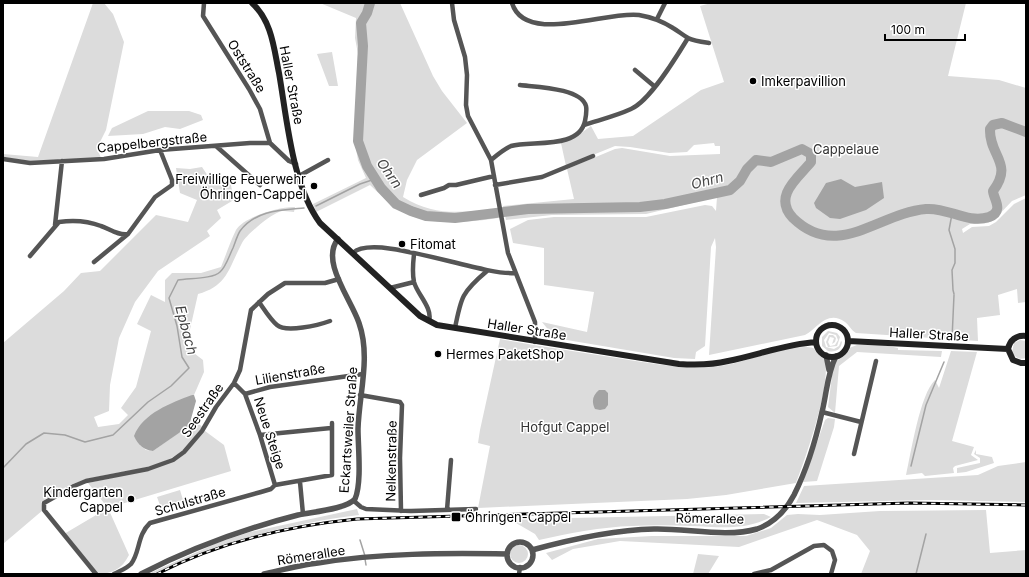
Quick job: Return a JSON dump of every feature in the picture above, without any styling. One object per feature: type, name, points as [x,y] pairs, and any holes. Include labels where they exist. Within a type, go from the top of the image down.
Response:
[{"type":"main road","name":"Haller Straße","points":[[255,4],[268,26],[272,37],[296,164],[299,176],[315,216],[420,316],[437,325],[655,361],[698,365],[727,362],[772,349],[816,342]]},
{"type":"main road","points":[[832,325],[841,328],[847,336],[848,341],[845,350],[836,356],[826,355],[819,350],[816,342],[822,328],[832,325]]},
{"type":"main road","points":[[1026,336],[1012,340],[1008,349],[1013,360],[1026,363]]},
{"type":"main road","name":"Haller Straße","points":[[848,341],[1008,349]]},
{"type":"street","name":"Oststraße","points":[[204,3],[203,16],[260,109],[270,143]]},
{"type":"street","points":[[452,3],[454,20],[465,57],[467,75],[466,105],[468,116],[491,160],[501,218],[515,273],[535,322],[535,342]]},
{"type":"street","points":[[512,3],[518,14],[524,19],[544,24],[565,24],[630,14],[657,19],[688,38],[709,43]]},
{"type":"street","points":[[657,19],[661,14],[665,3]]},
{"type":"street","points":[[491,160],[512,146],[566,139],[577,133],[584,125],[632,109],[645,99],[668,69],[688,38]]},
{"type":"street","points":[[634,70],[654,86]]},
{"type":"street","points":[[520,85],[568,92],[578,95],[583,100],[586,107],[584,125]]},
{"type":"street","name":"Cappelbergstraße","points":[[3,159],[30,163],[104,159],[160,150],[270,143]]},
{"type":"street","points":[[270,143],[289,161],[296,164]]},
{"type":"street","points":[[216,146],[260,185]]},
{"type":"street","points":[[94,262],[128,234],[155,198],[172,185],[172,180],[160,150]]},
{"type":"street","points":[[496,185],[542,177],[593,156]]},
{"type":"street","points":[[299,176],[328,160]]},
{"type":"street","points":[[55,225],[62,161]]},
{"type":"street","points":[[422,195],[449,185],[456,185],[494,176]]},
{"type":"street","points":[[30,256],[55,225],[66,221],[82,221],[100,226],[118,234],[128,234]]},
{"type":"street","name":"Eckartsweiler Straße","points":[[141,574],[164,562],[238,532],[354,501],[357,494],[358,481],[358,428],[363,374],[364,342],[361,327],[354,308],[334,270],[332,252],[333,245],[338,239]]},
{"type":"street","points":[[353,253],[356,250],[364,248],[394,249],[487,271],[505,274],[515,273]]},
{"type":"street","points":[[414,254],[412,264],[414,282],[429,312],[429,321]]},
{"type":"street","points":[[455,328],[463,295],[468,287],[487,271]]},
{"type":"street","name":"Seestraße","points":[[96,574],[44,510],[44,503],[64,490],[86,481],[148,469],[173,460],[194,443],[216,407],[234,384],[243,359],[249,314],[259,302],[285,283],[325,283],[339,279]]},
{"type":"street","points":[[390,288],[414,282]]},
{"type":"street","points":[[259,302],[280,327],[305,327],[330,321]]},
{"type":"street","name":"Römerallee","points":[[826,355],[829,370]]},
{"type":"street","name":"Römerallee","points":[[532,550],[572,538],[621,531],[663,529],[730,532],[751,530],[769,523],[781,514],[789,505],[798,488],[809,458],[822,412],[829,370],[836,356]]},
{"type":"street","points":[[854,454],[876,361]]},
{"type":"street","name":"Lilienstraße","points":[[245,394],[270,387],[363,374]]},
{"type":"street","name":"Neue Steige","points":[[234,384],[245,394],[260,435],[275,485],[300,482],[303,514]]},
{"type":"street","name":"Nelkenstraße","points":[[354,501],[361,507],[401,511],[400,458],[402,405],[400,402],[360,395]]},
{"type":"street","points":[[822,412],[862,422]]},
{"type":"street","points":[[260,435],[332,425],[334,471],[332,475],[300,482]]},
{"type":"street","points":[[447,510],[451,460]]},
{"type":"street","name":"Schulstraße","points":[[114,574],[126,568],[133,561],[142,531],[150,523],[272,489],[275,485]]},
{"type":"street","points":[[401,511],[476,509]]},
{"type":"street","points":[[519,542],[527,544],[532,550],[532,557],[529,563],[520,567],[510,564],[507,554],[510,546],[519,542]]},
{"type":"street","points":[[754,574],[771,570],[814,546],[824,545],[832,551],[835,560],[831,574]]},
{"type":"street","name":"Römerallee","points":[[264,574],[317,563],[373,557],[478,553],[507,554]]},
{"type":"street","points":[[519,574],[520,567]]},
{"type":"green space","points":[[93,3],[104,3],[113,14],[124,42],[106,130],[97,148],[101,158],[30,161],[3,157],[3,154],[38,157]]},
{"type":"green space","points":[[320,3],[400,3],[433,76],[442,91],[467,123],[417,160],[407,180],[403,197],[426,208],[448,212],[497,209],[498,218],[444,222],[417,217],[404,213],[393,206],[370,185],[316,212],[313,204],[366,178],[358,160],[354,138],[358,54],[355,38],[356,18]]},
{"type":"green space","name":"Cappelaue","points":[[711,3],[966,3],[948,76],[999,80],[1026,88],[1026,195],[1012,201],[994,220],[988,223],[970,224],[962,229],[963,233],[972,227],[989,226],[996,222],[1014,204],[1026,198],[1026,302],[1018,303],[1017,289],[998,295],[1000,315],[977,318],[978,341],[856,333],[845,322],[833,318],[823,321],[805,335],[709,355],[716,247],[715,238],[711,247],[705,346],[696,352],[695,359],[674,358],[555,338],[542,322],[587,332],[594,292],[544,285],[544,248],[513,243],[510,229],[528,220],[554,217],[646,217],[705,205],[712,206],[716,211],[717,197],[646,214],[552,215],[506,220],[503,206],[574,199],[567,169],[615,149],[622,148],[670,156],[720,154],[720,146],[715,146],[714,143],[694,145],[687,152],[669,153],[615,146],[566,166],[561,143],[577,136],[591,126],[598,139],[633,136],[701,90],[724,82],[700,6]]},
{"type":"green space","points":[[332,52],[338,86],[329,86],[317,54]]},
{"type":"green space","points":[[148,111],[189,111],[201,115],[203,120],[180,129],[165,127],[143,134],[108,136],[112,128]]},
{"type":"green space","points":[[202,167],[208,176],[216,173],[230,180],[233,196],[237,198],[217,210],[221,218],[207,231],[210,236],[158,271],[135,302],[119,338],[110,385],[109,411],[94,417],[98,427],[119,424],[128,415],[121,408],[136,387],[151,331],[137,324],[151,295],[165,302],[165,280],[172,273],[201,273],[221,267],[236,230],[240,225],[254,217],[272,210],[295,207],[294,212],[281,211],[264,221],[253,230],[244,239],[222,281],[216,286],[198,294],[186,347],[203,360],[204,372],[194,395],[192,395],[140,445],[146,450],[153,451],[178,433],[188,428],[193,417],[203,428],[183,450],[163,462],[140,469],[87,479],[72,484],[57,492],[41,502],[43,510],[3,544],[3,343],[64,291],[81,273],[100,271],[156,215],[188,222],[197,200],[180,193],[176,168],[190,169]]},
{"type":"green space","points":[[828,331],[837,333],[840,337],[837,346],[828,347],[826,342],[829,335],[833,335],[836,338],[835,342],[832,344],[834,338],[830,337],[828,342],[830,346],[835,345],[838,340],[836,335],[829,333],[824,340],[826,347],[834,349],[839,346],[841,341],[842,342],[841,347],[836,351],[828,351],[822,346],[822,337]]},
{"type":"green space","name":"Hofgut Cappel","points":[[500,339],[652,364],[688,367],[724,366],[771,352],[795,347],[809,347],[815,349],[822,355],[826,364],[825,379],[818,417],[806,457],[796,483],[726,495],[687,499],[478,508],[490,446],[478,443]]},
{"type":"green space","points":[[1020,340],[1026,341],[1026,358],[1022,359],[1015,356],[1012,352],[1014,343]]},
{"type":"green space","points":[[857,345],[884,345],[898,348],[898,350],[942,351],[941,357],[857,352],[839,366],[835,413],[828,407],[833,368],[837,358],[849,348]]},
{"type":"green space","points":[[951,351],[977,352],[952,441],[974,447],[971,455],[978,460],[955,466],[953,468],[954,473],[925,476],[922,473],[906,475],[917,424],[925,398],[935,380],[939,388]]},
{"type":"green space","points":[[828,418],[835,419],[834,427],[817,481],[803,482],[825,420]]},
{"type":"green space","points":[[205,431],[224,445],[231,471],[108,508],[88,483],[148,470],[185,453]]},
{"type":"green space","points":[[976,450],[976,454],[992,457],[994,463],[966,472],[957,473],[957,468],[980,463],[980,458],[974,454]]},
{"type":"green space","points":[[1026,462],[1026,502],[928,500],[796,503],[804,486],[978,475],[998,466]]},
{"type":"green space","points":[[180,490],[183,500],[161,508],[157,497]]},
{"type":"green space","points":[[108,508],[129,555],[123,564],[116,570],[97,574],[64,534]]},
{"type":"green space","points":[[357,509],[359,515],[279,529],[253,536],[203,553],[153,574],[148,574],[217,543],[250,532]]},
{"type":"green space","points":[[986,510],[990,553],[1026,550],[1026,574],[861,574],[870,551],[857,535],[817,520],[739,547],[620,541],[573,549],[552,560],[546,553],[598,539],[652,536],[746,536],[771,528],[787,515],[820,515],[880,511]]},
{"type":"green space","points":[[764,514],[771,517],[741,526],[721,527],[661,525],[620,527],[586,531],[539,540],[535,534],[516,523],[521,519]]},
{"type":"green space","points":[[515,545],[523,545],[528,550],[526,561],[523,563],[515,563],[510,558],[510,550]]},
{"type":"green space","points":[[698,554],[719,556],[708,574],[693,574]]},
{"type":"shaded area","points":[[841,179],[855,187],[882,182],[884,198],[866,210],[840,219],[830,218],[816,208],[814,203],[826,183]]},
{"type":"shaded area","points":[[599,390],[605,390],[608,393],[608,405],[605,409],[600,410],[595,409],[593,401],[595,394]]},
{"type":"shaded area","points":[[194,395],[196,401],[189,426],[153,451],[147,450],[137,442],[134,436],[138,428],[151,415],[167,405]]},
{"type":"waterway","name":"Ohrn","points":[[370,3],[367,13],[361,23],[363,46],[358,141],[367,166],[381,188],[396,204],[426,216],[455,218],[528,209],[640,207],[665,204],[730,190],[740,181],[747,169],[756,160],[771,162],[802,149],[811,154],[811,162],[790,187],[786,195],[785,202],[787,210],[793,218],[809,230],[826,235],[842,235],[858,231],[909,212],[926,209],[942,210],[965,217],[981,219],[989,217],[996,211],[997,204],[993,191],[999,181],[1001,173],[1001,166],[993,146],[990,129],[993,125],[1002,123],[1026,132]]},
{"type":"waterway","name":"Epbach","points":[[316,206],[360,184],[375,179]]},
{"type":"waterway","name":"Epbach","points":[[3,468],[26,444],[44,433],[65,435],[85,442],[113,435],[148,402],[171,386],[189,368],[182,357],[177,326],[169,298],[178,280],[207,277],[220,272],[226,264],[240,231],[246,224],[254,219],[269,212],[304,208]]},
{"type":"waterway","points":[[952,214],[949,230],[955,249],[955,263],[952,270],[954,294]]},
{"type":"waterway","points":[[952,339],[954,295]]},
{"type":"waterway","points":[[911,466],[926,405],[944,362]]},
{"type":"waterway","points":[[916,574],[926,534]]},
{"type":"waterway","points":[[360,540],[365,556]]},
{"type":"waterway","points":[[365,559],[366,565]]},
{"type":"railway","points":[[157,574],[205,553],[254,537],[305,526],[357,519],[909,503],[1026,505]]},
{"type":"place","name":"Imkerpavillion","points":[[753,81]]},
{"type":"place","name":"Freiwillige Feuerwehr Öhringen-Cappel","points":[[314,186]]},
{"type":"place","name":"Fitomat","points":[[402,244]]},
{"type":"place","name":"Hermes PaketShop","points":[[438,354]]},
{"type":"place","name":"Kindergarten Cappel","points":[[131,499]]},
{"type":"place","name":"Öhringen-Cappel","points":[[456,517]]}]
